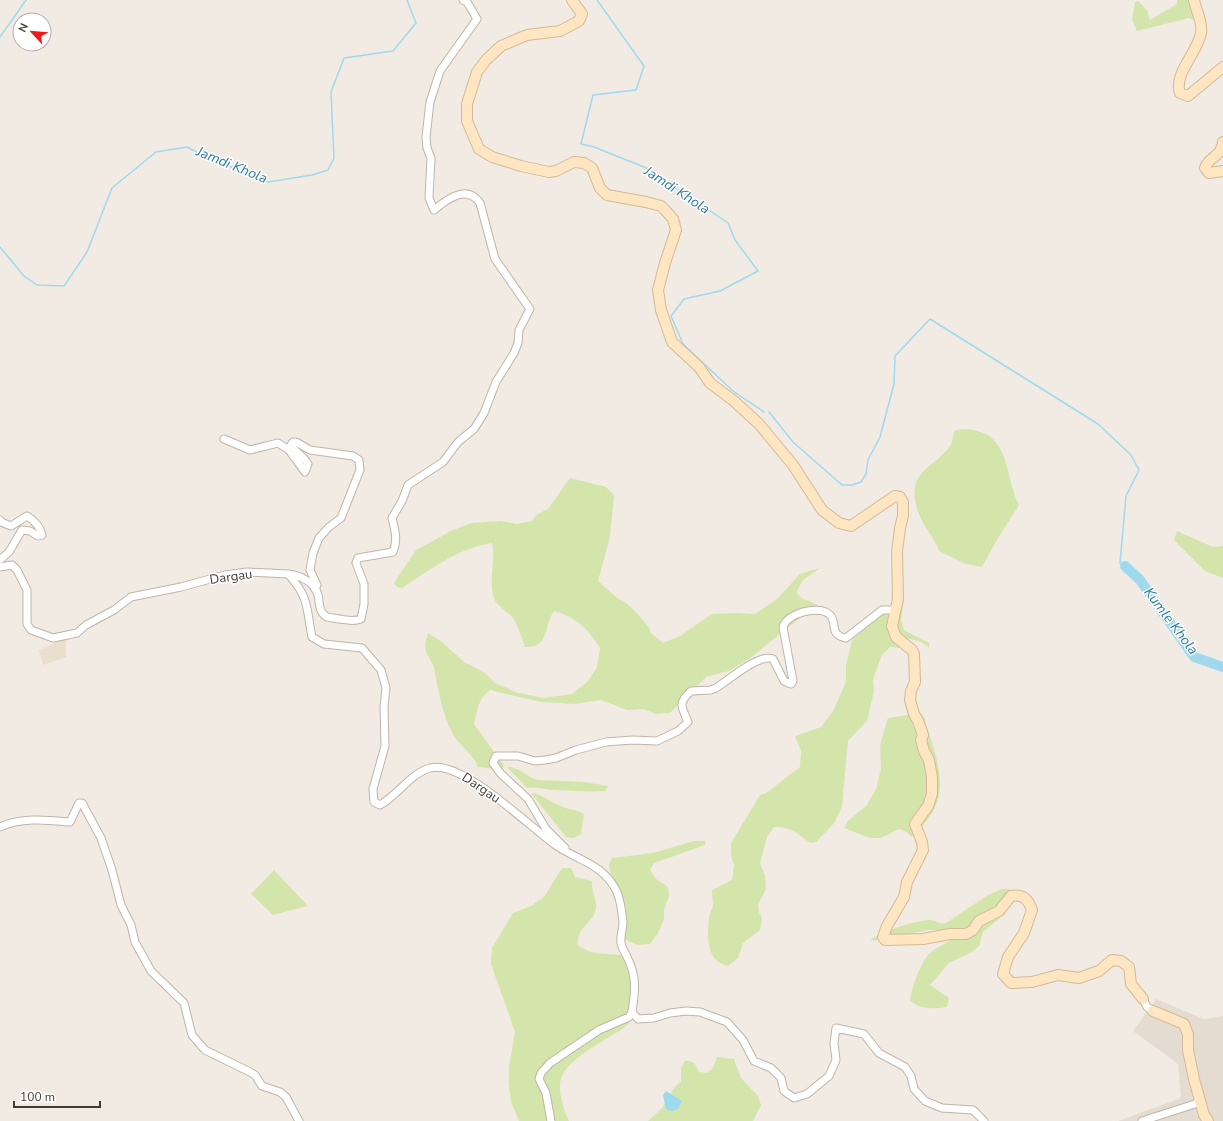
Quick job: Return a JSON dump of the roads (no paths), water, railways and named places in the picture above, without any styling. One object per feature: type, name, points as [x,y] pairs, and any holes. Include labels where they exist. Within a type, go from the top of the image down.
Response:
[{"type":"street","points":[[224,439],[250,450],[278,443],[289,450],[305,472],[308,464],[305,458],[293,448],[291,445],[293,442],[296,442],[310,450],[353,456],[359,460],[360,470],[341,518],[329,527],[319,538],[312,553],[310,570],[317,585],[315,589],[318,605],[322,614],[328,617],[346,620],[356,621],[361,619],[364,604],[364,584],[356,563],[358,558],[393,552],[396,545],[396,536],[392,518],[402,502],[408,485],[443,462],[458,442],[477,423],[484,413],[499,375],[514,353],[518,343],[519,330],[530,309],[495,260],[480,203],[476,197],[470,194],[456,195],[448,199],[434,210],[429,198],[431,158],[427,148],[426,129],[433,90],[440,71],[477,19],[467,2],[463,0]]},
{"type":"street","points":[[572,0],[582,14],[579,21],[560,31],[527,35],[501,46],[477,72],[467,104],[467,121],[479,149],[492,157],[520,166],[549,172],[556,171],[574,162],[584,163],[592,168],[600,188],[607,195],[661,206],[673,219],[676,230],[664,263],[658,290],[661,310],[672,342],[699,368],[710,383],[734,401],[759,424],[793,466],[822,510],[839,523],[851,526],[895,496],[900,497],[903,502],[903,516],[897,552],[898,600],[892,621],[893,632],[900,641],[912,650],[914,654],[915,682],[911,691],[910,700],[923,735],[921,740],[931,770],[932,785],[928,806],[915,824],[922,842],[922,850],[906,882],[907,890],[904,897],[887,926],[883,937],[885,940],[966,934],[973,930],[979,921],[999,911],[1011,896],[1018,895],[1028,901],[1032,910],[1024,933],[1008,957],[1003,974],[1006,979],[1010,983],[1032,982],[1058,975],[1079,978],[1099,971],[1112,960],[1121,961],[1129,967],[1131,984],[1143,999],[1147,1007],[1184,1024],[1188,1034],[1188,1050],[1192,1072],[1204,1115],[1208,1121]]},
{"type":"street","points":[[1194,0],[1200,22],[1201,34],[1179,81],[1180,93],[1188,96],[1223,67]]},
{"type":"street","points":[[1223,142],[1219,154],[1207,164],[1205,168],[1209,173],[1223,171]]},
{"type":"street","points":[[0,520],[1,522],[11,526],[26,516],[35,522],[41,530],[42,535],[38,536],[30,531],[22,530],[9,552],[0,560]]},
{"type":"street","name":"Dargau","points":[[0,567],[12,565],[24,581],[27,590],[27,624],[31,630],[41,635],[53,638],[77,633],[86,625],[114,610],[131,597],[240,573],[288,574],[299,586],[306,600],[312,637],[324,644],[362,648],[382,670],[386,688],[384,707],[386,726],[385,746],[373,789],[374,802],[380,805],[390,800],[414,778],[430,768],[443,768],[466,777],[522,817],[555,846],[597,867],[610,880],[616,890],[623,923],[620,935],[622,950],[628,958],[636,987],[632,1012]]},
{"type":"street","points":[[288,574],[300,575],[315,589]]},
{"type":"street","points":[[571,854],[546,829],[528,798],[493,764],[496,756],[518,756],[536,761],[556,758],[576,750],[606,742],[632,740],[656,741],[678,731],[688,722],[681,709],[682,702],[691,691],[711,690],[716,688],[759,660],[769,658],[773,659],[784,681],[791,684],[793,681],[783,627],[787,620],[794,614],[820,611],[827,613],[832,618],[834,631],[841,637],[846,638],[882,610],[896,610]]},
{"type":"street","points":[[0,827],[22,820],[70,822],[79,802],[82,803],[101,838],[112,870],[121,905],[131,925],[135,942],[151,971],[184,1003],[192,1035],[205,1050],[250,1072],[262,1086],[280,1092],[294,1108],[299,1121]]},
{"type":"street","points":[[551,1121],[546,1094],[539,1079],[541,1073],[550,1063],[599,1030],[628,1017],[632,1012],[638,1019],[642,1019],[686,1011],[700,1012],[727,1022],[743,1040],[754,1061],[771,1068],[781,1078],[784,1091],[794,1098],[807,1094],[829,1076],[836,1060],[834,1043],[836,1028],[864,1034],[879,1053],[905,1067],[911,1076],[914,1089],[925,1102],[942,1108],[973,1110],[984,1121]]},
{"type":"street","points":[[1142,1121],[1201,1102]]},
{"type":"water","points":[[666,1091],[682,1101],[678,1109],[672,1111],[666,1109],[663,1095]]},
{"type":"waterway","name":"Jamdi Khola","points":[[0,37],[26,0]]},
{"type":"waterway","name":"Jamdi Khola","points":[[0,247],[24,276],[37,285],[64,286],[87,252],[112,188],[156,152],[187,147],[206,157],[268,182],[312,175],[328,170],[334,158],[331,92],[344,58],[393,51],[416,23],[407,0]]},
{"type":"waterway","name":"Jamdi Khola","points":[[597,0],[644,66],[636,90],[593,95],[581,144],[594,147],[649,169],[728,223],[735,240],[758,271],[720,291],[684,299],[671,316],[683,344],[733,391],[764,412]]},
{"type":"waterway","points":[[769,412],[793,442],[842,485],[852,485],[861,482],[866,474],[868,460],[880,437],[894,384],[895,356],[930,319],[1098,424],[1131,455],[1139,470],[1126,496],[1120,563]]},
{"type":"waterway","name":"Kumle Khola","points":[[1125,566],[1140,580],[1194,657],[1223,667]]}]
